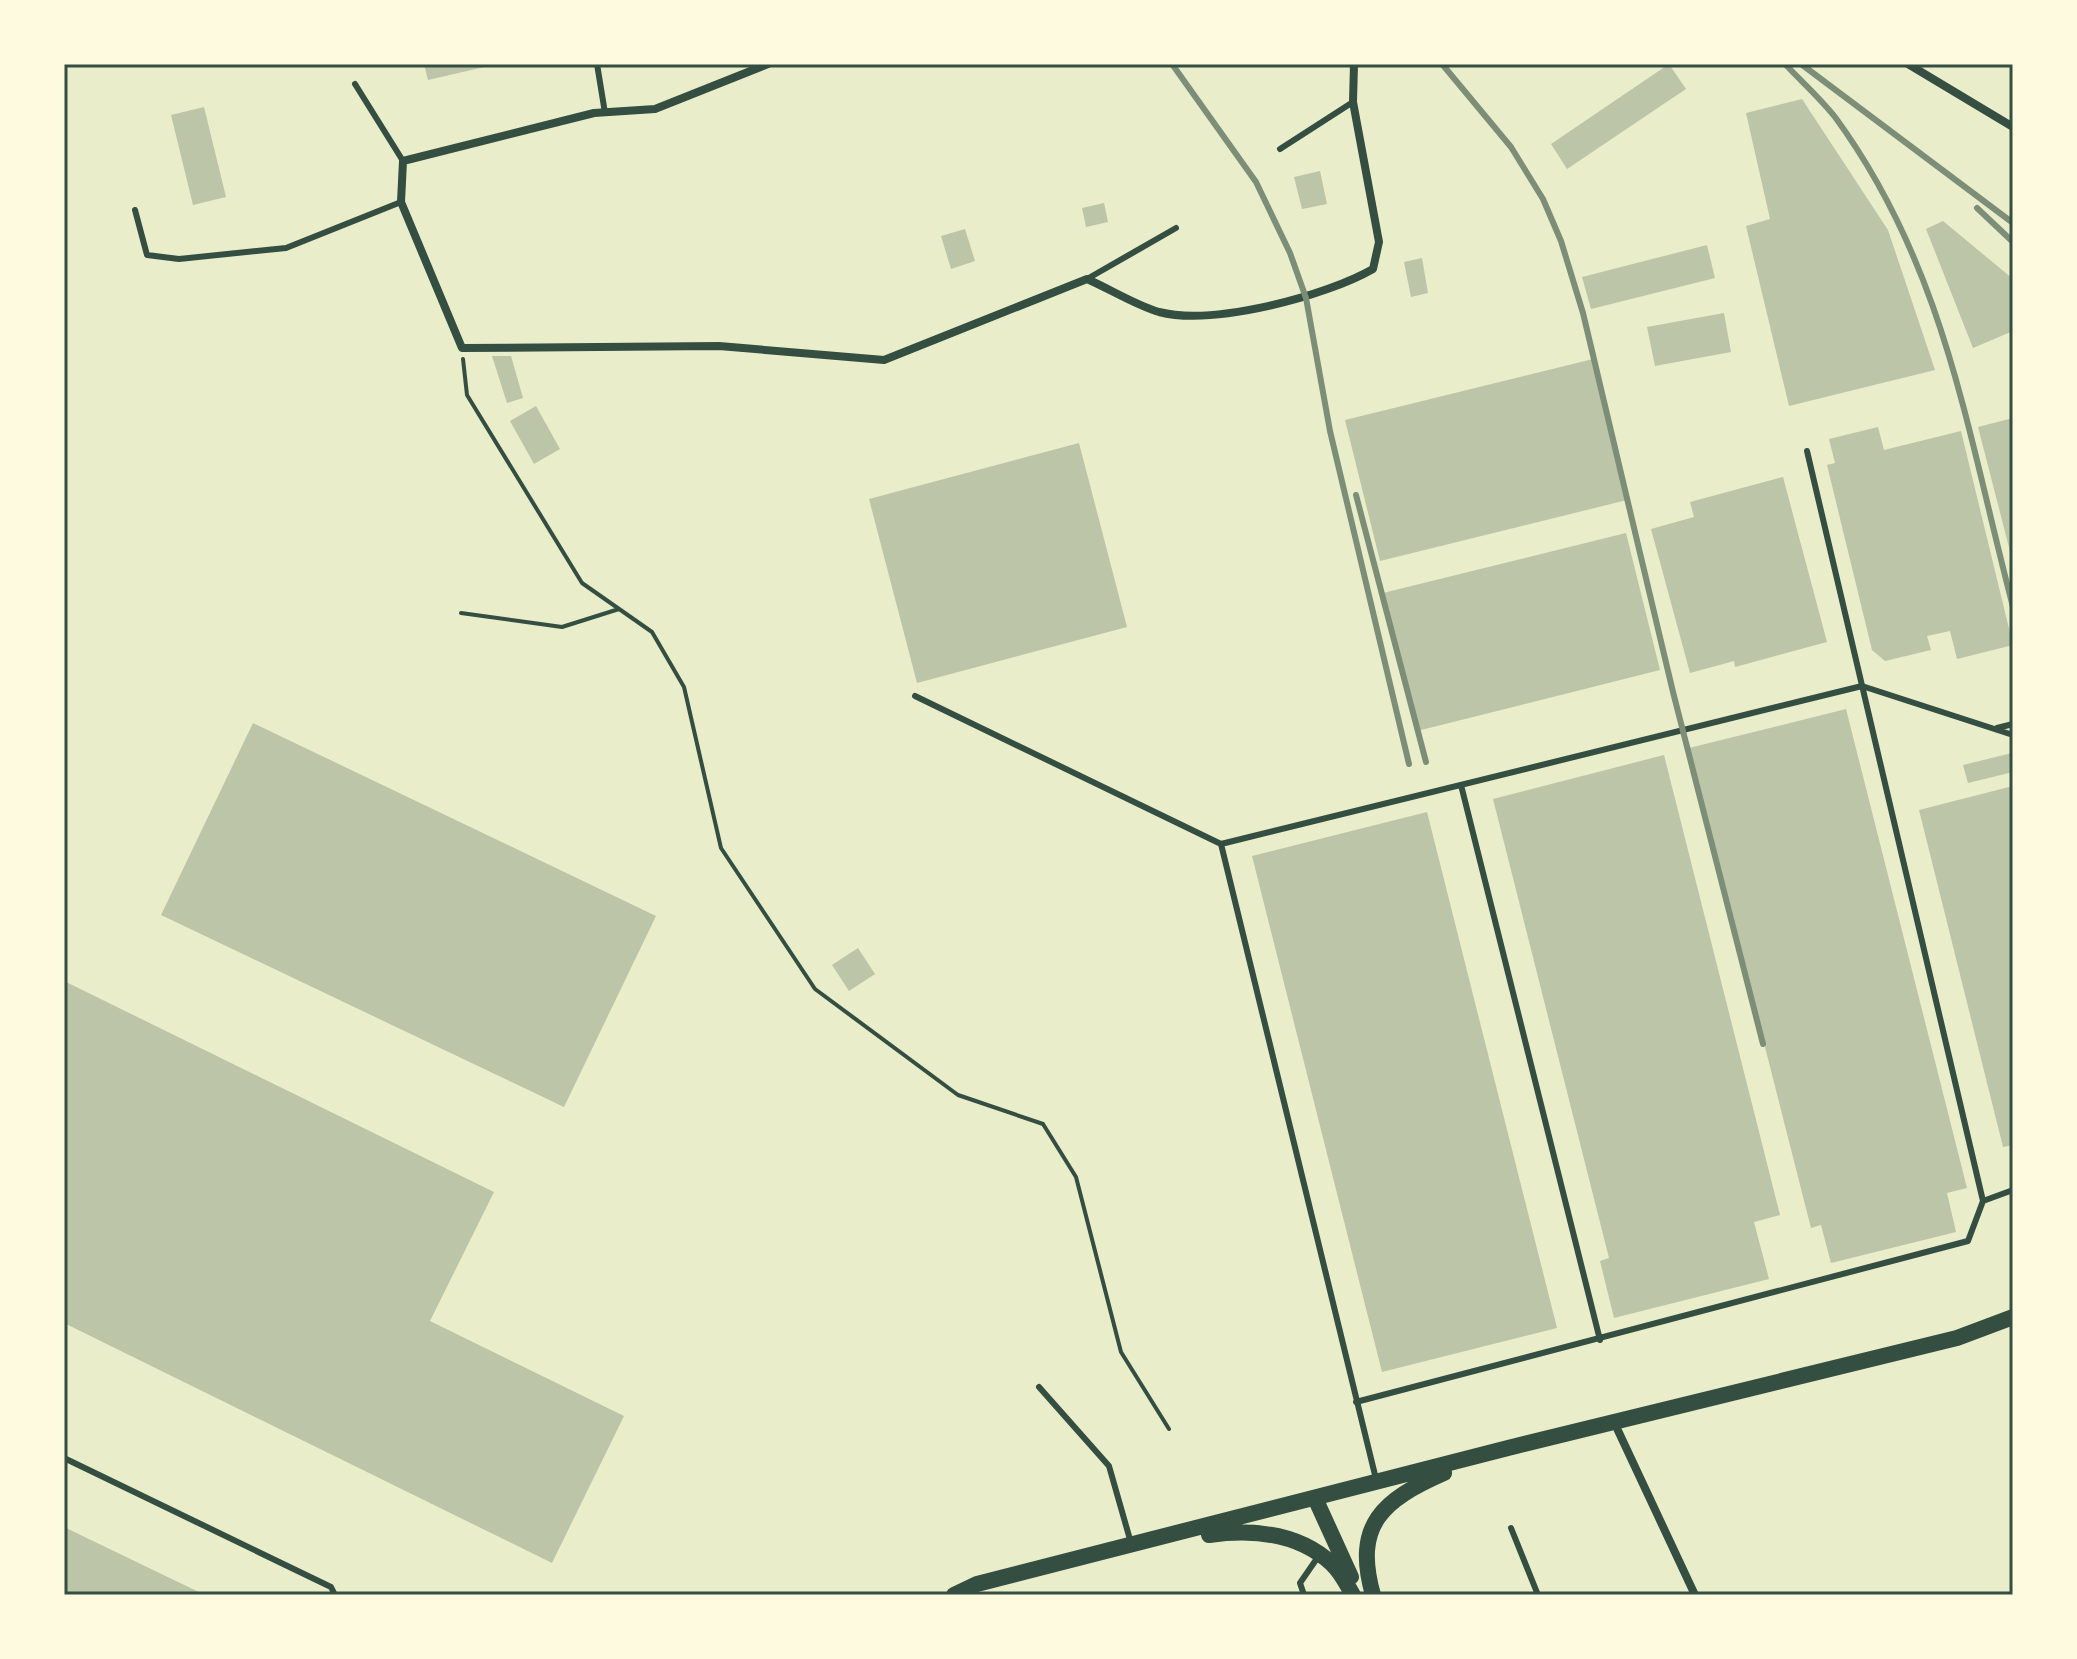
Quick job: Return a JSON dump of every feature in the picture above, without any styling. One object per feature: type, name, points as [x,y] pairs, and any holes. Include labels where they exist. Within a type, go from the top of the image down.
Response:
[{"type":"main road","points":[[954,1595],[977,1584],[1614,1421],[1957,1338],[2013,1317]]},
{"type":"main road","points":[[1373,1595],[1366,1549],[1380,1512],[1408,1489],[1508,1448]]},
{"type":"main road","points":[[1315,1498],[1360,1595]]},
{"type":"main road","points":[[1138,1545],[1242,1531],[1271,1534],[1320,1554],[1335,1566],[1353,1595]]},
{"type":"street","points":[[768,64],[655,109],[605,113],[403,161],[401,202],[462,348],[719,346],[884,360],[1087,279],[1160,312],[1223,314],[1306,298],[1344,286],[1373,269],[1379,242],[1353,102],[1354,64]]},
{"type":"street","points":[[1908,64],[2013,127]]},
{"type":"street","points":[[1614,1421],[1695,1595]]},
{"type":"lane","points":[[597,64],[605,113]]},
{"type":"lane","points":[[355,84],[403,161]]},
{"type":"lane","points":[[1280,149],[1353,102]]},
{"type":"lane","points":[[135,210],[147,255],[179,259],[286,248],[401,202]]},
{"type":"lane","points":[[1087,279],[1176,228]]},
{"type":"lane","points":[[1356,1402],[1968,1241],[1983,1201],[1807,451]]},
{"type":"lane","points":[[915,696],[1221,844],[1862,686],[2013,735]]},
{"type":"lane","points":[[1995,729],[2013,724]]},
{"type":"lane","points":[[1461,785],[1600,1340]]},
{"type":"lane","points":[[1221,844],[1376,1483]]},
{"type":"lane","points":[[1983,1201],[2013,1190]]},
{"type":"lane","points":[[1039,1387],[1109,1466],[1138,1545]]},
{"type":"lane","points":[[64,1458],[331,1587],[335,1595]]},
{"type":"lane","points":[[1511,1528],[1538,1595]]},
{"type":"lane","points":[[1304,1595],[1300,1583],[1320,1554]]},
{"type":"path","points":[[462,348],[467,395],[582,583],[652,632],[684,687],[721,848],[815,989],[958,1095],[1043,1124],[1076,1177],[1121,1352],[1169,1429]]},
{"type":"path","points":[[461,613],[562,627],[619,609]]},
{"type":"building","points":[[424,64],[492,64],[493,65],[428,80]]},
{"type":"building","points":[[1669,64],[1686,89],[1567,169],[1551,144]]},
{"type":"building","points":[[1802,99],[1888,230],[1935,370],[1789,406],[1746,226],[1770,219],[1746,113]]},
{"type":"building","points":[[204,107],[226,197],[193,205],[171,115]]},
{"type":"building","points":[[1320,171],[1327,204],[1302,209],[1294,177]]},
{"type":"building","points":[[1104,203],[1108,222],[1086,227],[1082,208]]},
{"type":"building","points":[[1943,221],[2013,279],[2013,331],[1973,348],[1926,229]]},
{"type":"building","points":[[965,229],[975,261],[951,269],[941,236]]},
{"type":"building","points":[[1707,245],[1715,278],[1591,309],[1582,277]]},
{"type":"building","points":[[1422,258],[1428,293],[1411,297],[1404,262]]},
{"type":"building","points":[[1724,313],[1731,352],[1655,366],[1647,327]]},
{"type":"building","points":[[492,356],[511,356],[523,398],[507,403]]},
{"type":"building","points":[[1593,359],[1627,500],[1380,561],[1345,420]]},
{"type":"building","points":[[536,406],[560,449],[534,464],[510,421]]},
{"type":"building","points":[[2013,418],[2013,558],[2012,559],[1978,427]]},
{"type":"building","points":[[1878,427],[1884,450],[1961,431],[2013,645],[1957,659],[1950,631],[1927,636],[1931,650],[1885,661],[1872,650],[1827,465],[1835,463],[1829,439]]},
{"type":"building","points":[[1079,443],[1127,627],[917,683],[869,499]]},
{"type":"building","points":[[1783,477],[1827,642],[1735,667],[1734,661],[1690,673],[1651,529],[1694,517],[1690,502]]},
{"type":"building","points":[[1626,533],[1660,670],[1417,731],[1383,593]]},
{"type":"building","points":[[1846,709],[1967,1188],[1947,1193],[1956,1232],[1831,1263],[1821,1225],[1811,1228],[1689,748]]},
{"type":"building","points":[[253,723],[656,916],[564,1107],[161,915]]},
{"type":"building","points":[[2012,753],[2013,772],[1968,783],[1963,765]]},
{"type":"building","points":[[1664,755],[1780,1215],[1754,1222],[1769,1279],[1614,1318],[1600,1261],[1609,1258],[1493,799]]},
{"type":"building","points":[[2013,786],[2013,1145],[2003,1147],[1919,810]]},
{"type":"building","points":[[1427,812],[1557,1328],[1382,1372],[1252,856]]},
{"type":"building","points":[[858,948],[875,974],[849,991],[832,965]]},
{"type":"building","points":[[64,981],[494,1192],[430,1321],[624,1416],[552,1563],[64,1323]]},
{"type":"building","points":[[64,1527],[205,1595],[64,1595]]},
{"type":"railway","points":[[1172,64],[1256,182],[1290,253],[1306,298],[1330,431],[1409,764]]},
{"type":"railway","points":[[1442,64],[1511,147],[1543,199],[1561,241],[1583,313],[1673,692],[1763,1044]]},
{"type":"railway","points":[[1785,64],[1835,117],[1872,174],[1903,232],[1928,292],[1948,353],[2013,607]]},
{"type":"railway","points":[[1801,64],[2013,223]]},
{"type":"railway","points":[[1977,208],[2013,242]]},
{"type":"railway","points":[[1356,495],[1426,762]]}]
